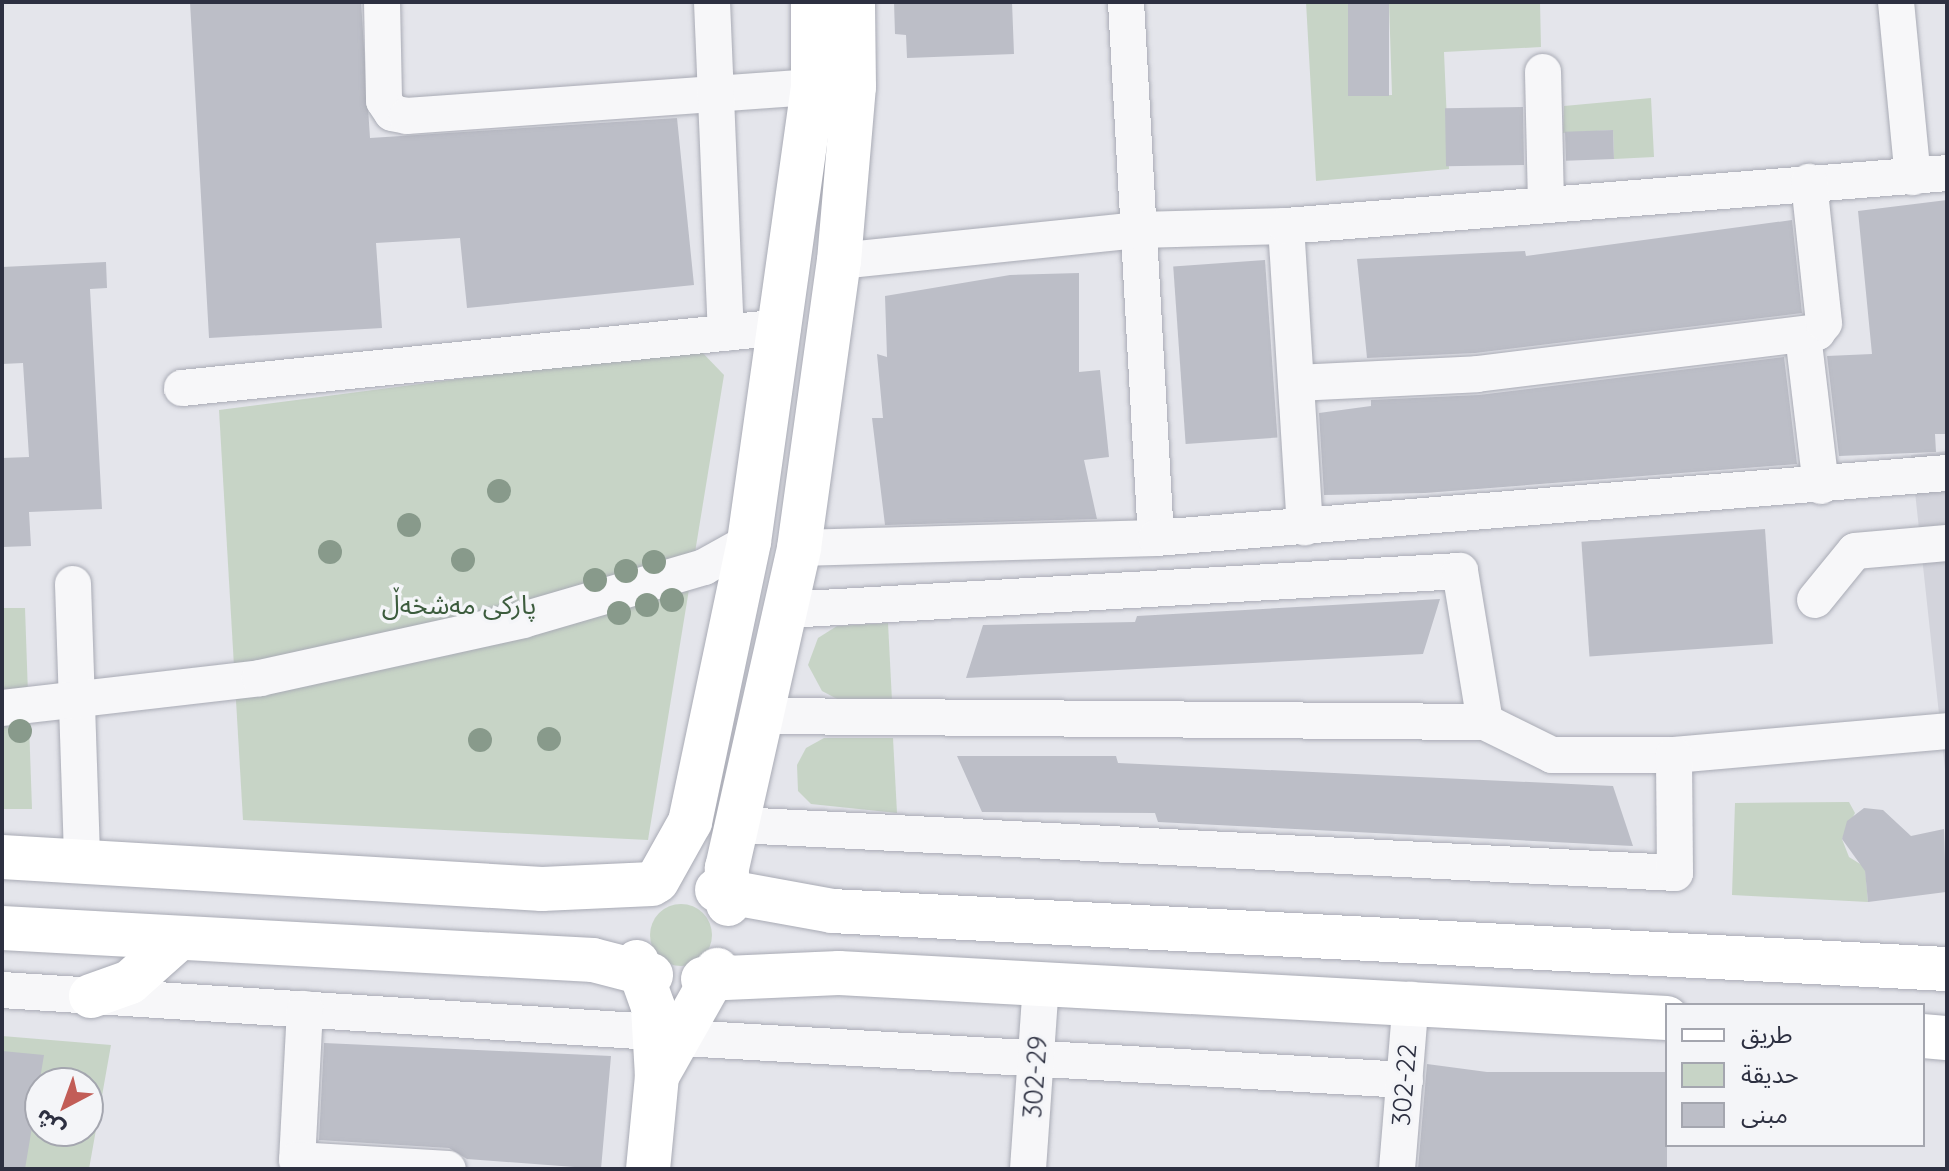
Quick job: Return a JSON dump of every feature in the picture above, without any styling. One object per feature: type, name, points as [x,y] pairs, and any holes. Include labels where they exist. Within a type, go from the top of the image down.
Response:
[{"type":"main road","points":[[668,1035],[653,1007],[643,970],[626,929],[639,896],[654,883],[690,822],[749,542],[783,327],[813,87],[813,2]]},
{"type":"main road","points":[[648,1169],[657,1076],[668,1035],[734,939],[725,896],[799,548],[839,261],[854,87],[853,2]]},
{"type":"main road","points":[[2,857],[542,889],[654,883],[688,877],[725,896],[832,911],[1288,932],[1947,969]]},
{"type":"main road","points":[[2,928],[593,960],[643,970],[667,982],[711,976],[839,973],[1041,985],[1411,1000],[1665,1018]]},
{"type":"main road","points":[[1279,993],[1288,932]]},
{"type":"main road","points":[[91,996],[130,982],[178,939]]},
{"type":"main road","points":[[1925,1036],[1947,1038]]},
{"type":"street","points":[[382,2],[384,101],[392,113],[813,87]]},
{"type":"street","points":[[712,2],[726,333]]},
{"type":"street","points":[[1126,2],[1156,538]]},
{"type":"street","points":[[839,261],[1139,230],[1286,226],[1809,182],[1930,175],[1896,2]]},
{"type":"street","points":[[1543,72],[1546,204]]},
{"type":"street","points":[[1296,383],[1477,374],[1803,335],[1820,330],[1824,323],[1809,182]]},
{"type":"street","points":[[1286,226],[1305,527]]},
{"type":"street","points":[[182,388],[783,327]]},
{"type":"street","points":[[1803,335],[1821,486]]},
{"type":"street","points":[[799,548],[1156,538],[1821,486],[1947,473]]},
{"type":"street","points":[[2,708],[260,678],[523,620],[704,567],[749,542]]},
{"type":"street","points":[[1815,600],[1855,551],[1947,543]]},
{"type":"street","points":[[787,610],[1460,571],[1485,722]]},
{"type":"street","points":[[73,584],[82,862]]},
{"type":"street","points":[[765,716],[1485,722],[1552,755],[1674,755],[1947,731]]},
{"type":"street","points":[[738,825],[1675,873],[1674,755]]},
{"type":"street","name":"302-29","points":[[1028,1169],[1041,985]]},
{"type":"street","points":[[2,990],[1405,1080]]},
{"type":"street","name":"302-22","points":[[1397,1169],[1411,1000]]},
{"type":"street","points":[[305,1009],[297,1160],[448,1169]]},
{"type":"shaded area","points":[[1947,451],[1947,788],[1911,455]]},
{"type":"green space","points":[[1306,2],[1348,2],[1352,96],[1392,95],[1389,2],[1540,2],[1541,47],[1444,52],[1449,169],[1316,181]]},
{"type":"green space","points":[[1651,98],[1654,157],[1614,159],[1613,130],[1563,133],[1564,106]]},
{"type":"green space","name":"پارکی مەشخەڵ","points":[[698,348],[724,375],[648,840],[243,820],[219,410]]},
{"type":"green space","points":[[2,608],[25,608],[32,809],[2,809]]},
{"type":"green space","points":[[888,623],[892,701],[841,701],[822,691],[808,665],[818,638],[837,626]]},
{"type":"green space","points":[[824,738],[893,738],[897,813],[811,804],[798,791],[797,765],[806,748]]},
{"type":"green space","points":[[1849,802],[1855,813],[1842,839],[1849,857],[1865,867],[1868,902],[1732,895],[1735,803]]},
{"type":"green space","points":[[681,904],[693,906],[703,913],[710,923],[710,947],[703,957],[693,964],[681,966],[669,964],[659,957],[652,947],[650,935],[652,923],[659,913],[669,906]]},
{"type":"green space","points":[[2,1036],[111,1045],[104,1084],[104,1067],[24,1067],[24,1147],[93,1147],[89,1169],[2,1169]]},
{"type":"building","points":[[190,2],[361,2],[370,138],[677,118],[694,285],[467,308],[460,238],[376,243],[382,328],[209,338]]},
{"type":"building","points":[[894,2],[1012,2],[1014,54],[907,58],[906,35],[895,34]]},
{"type":"building","points":[[1348,2],[1389,2],[1389,96],[1348,96]]},
{"type":"building","points":[[1523,107],[1524,165],[1446,166],[1445,108]]},
{"type":"building","points":[[1613,130],[1614,159],[1566,161],[1565,132]]},
{"type":"building","points":[[1947,200],[1947,434],[1935,434],[1936,452],[1839,456],[1827,356],[1872,354],[1858,211]]},
{"type":"building","points":[[1792,220],[1802,313],[1475,353],[1367,358],[1357,259],[1525,251],[1526,256]]},
{"type":"building","points":[[1265,260],[1277,438],[1186,444],[1173,266]]},
{"type":"building","points":[[106,262],[107,288],[90,289],[102,509],[29,512],[31,546],[2,547],[2,458],[29,457],[23,363],[2,364],[2,267]]},
{"type":"building","points":[[1079,273],[1079,372],[1100,370],[1109,457],[1084,460],[1097,519],[885,525],[872,418],[883,418],[877,354],[887,357],[885,296],[1010,275]]},
{"type":"building","points":[[1784,357],[1797,464],[1425,493],[1324,495],[1319,413],[1371,406],[1371,400],[1479,395]]},
{"type":"building","points":[[1765,529],[1773,644],[1589,657],[1581,542]]},
{"type":"building","points":[[1440,599],[1423,654],[966,678],[983,625],[1135,622],[1137,616]]},
{"type":"building","points":[[957,756],[1116,756],[1118,763],[1613,786],[1633,846],[1158,822],[1155,813],[982,812]]},
{"type":"building","points":[[1864,808],[1883,810],[1911,836],[1944,829],[1946,892],[1868,902],[1865,871],[1842,839],[1847,821]]},
{"type":"building","points":[[324,1043],[611,1056],[601,1169],[467,1159],[449,1148],[319,1140]]},
{"type":"building","points":[[2,1051],[44,1055],[42,1067],[24,1067],[24,1147],[29,1147],[25,1169],[2,1169]]},
{"type":"building","points":[[1427,1064],[1487,1072],[1665,1072],[1667,1169],[1418,1169]]}]
